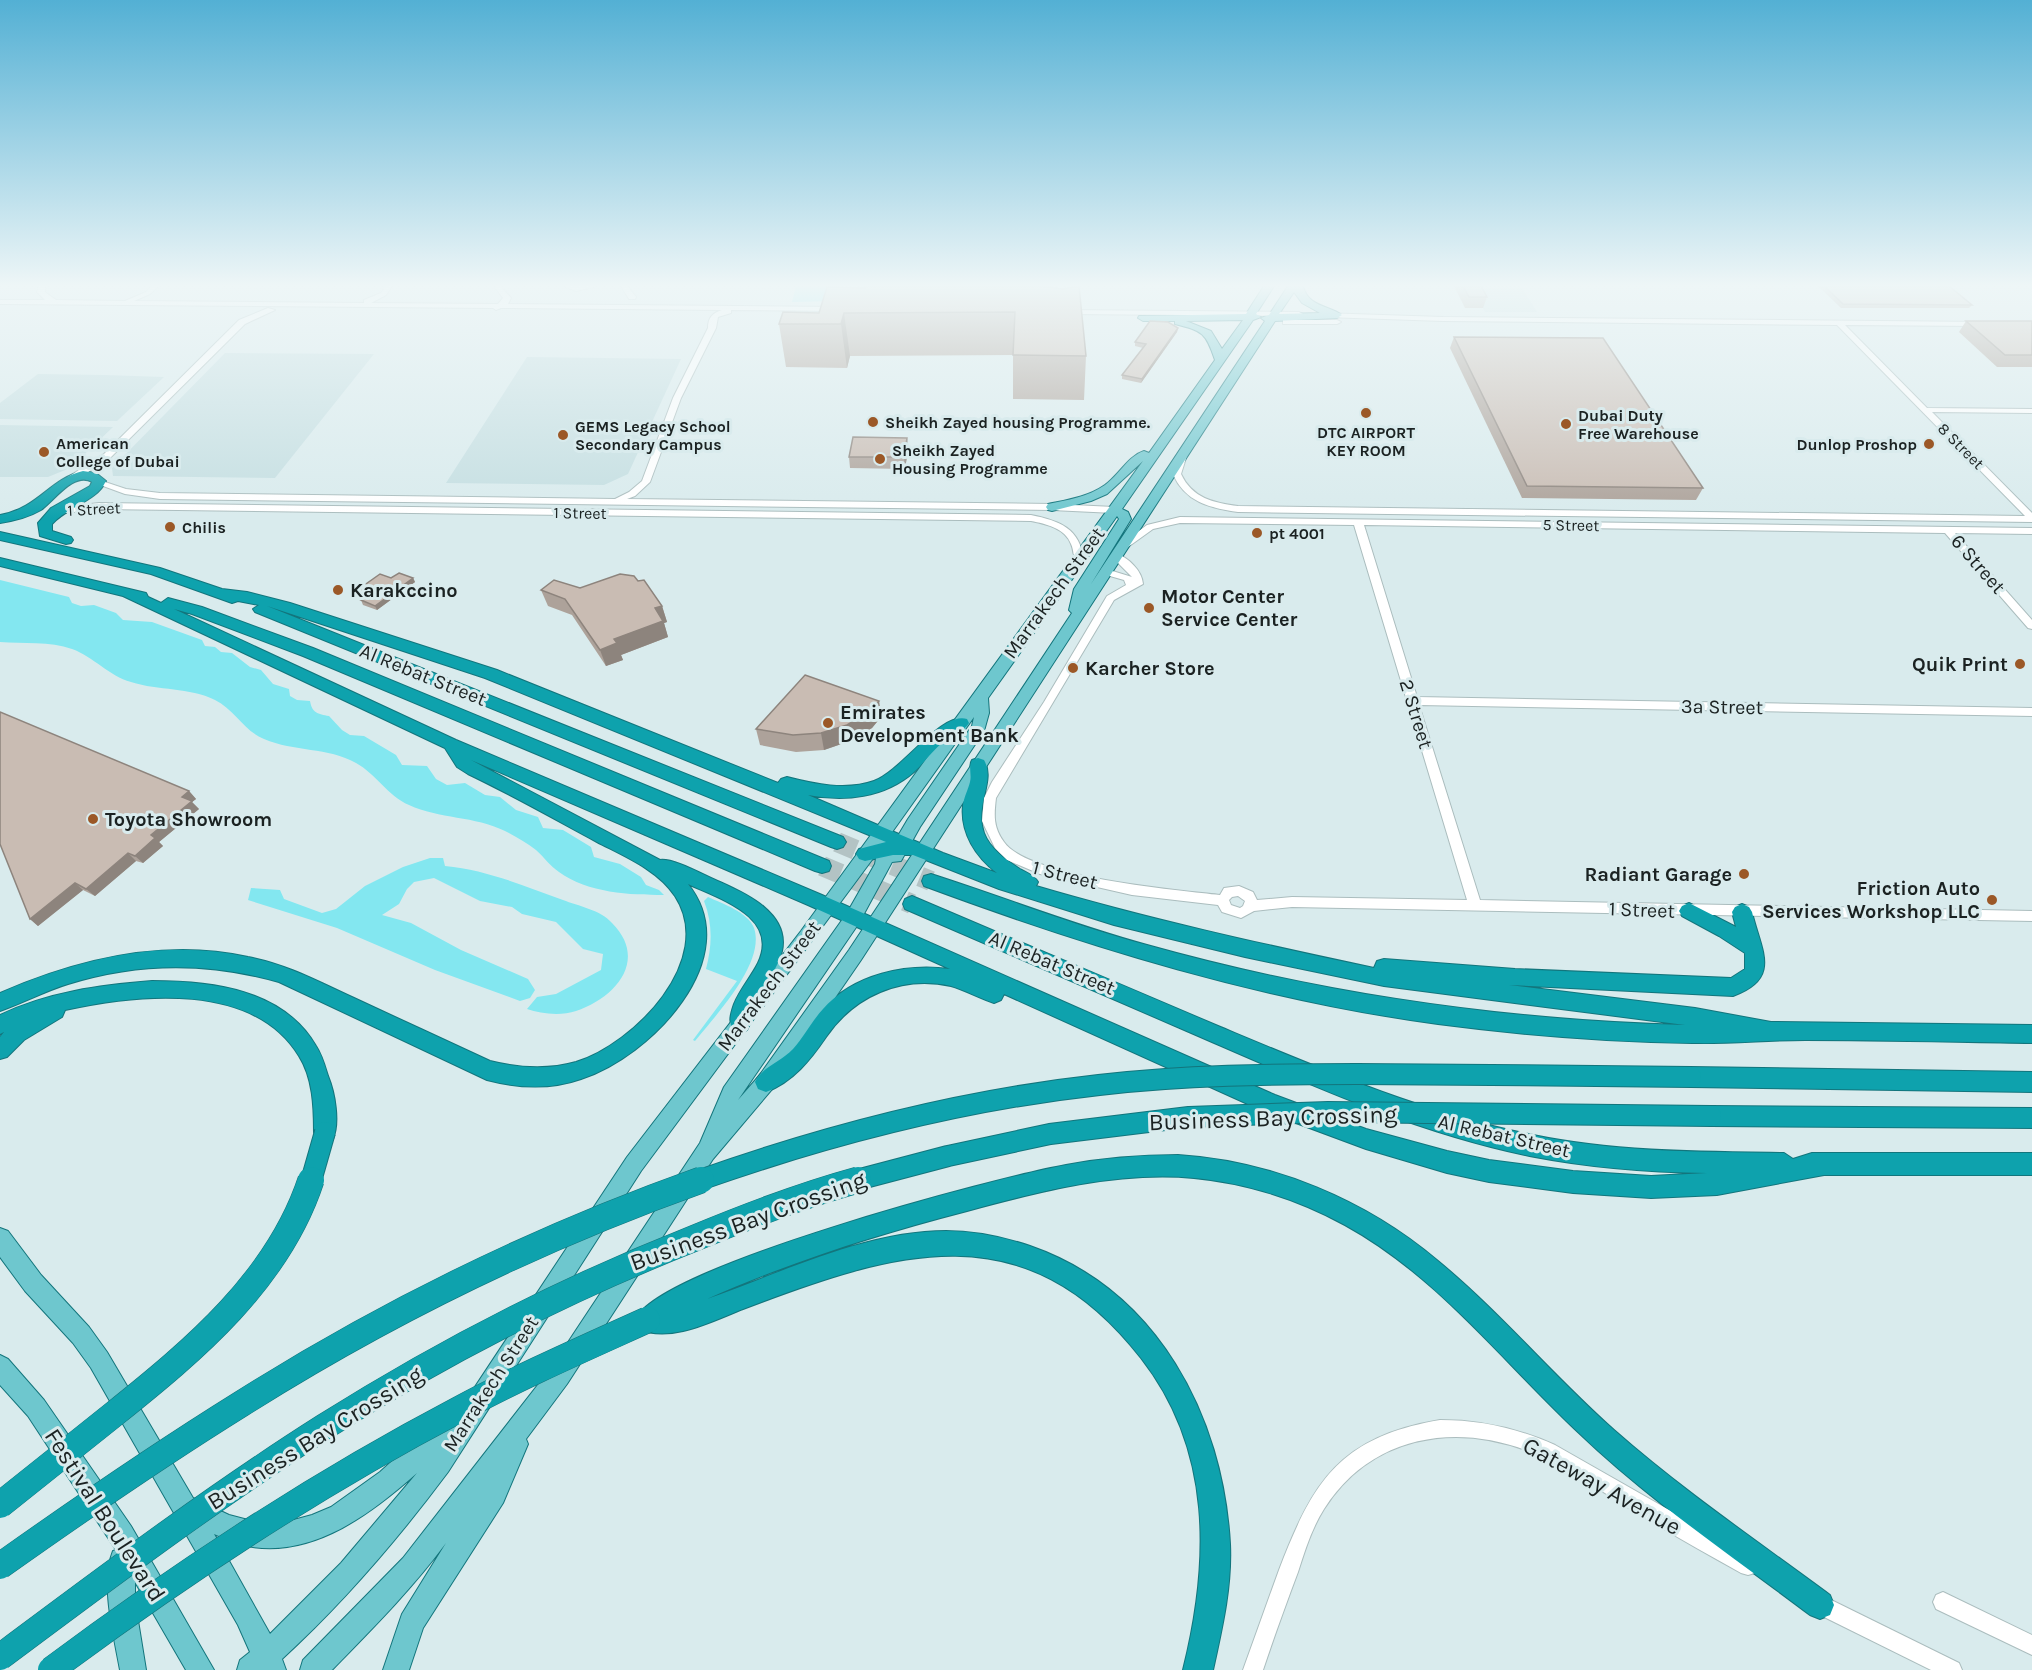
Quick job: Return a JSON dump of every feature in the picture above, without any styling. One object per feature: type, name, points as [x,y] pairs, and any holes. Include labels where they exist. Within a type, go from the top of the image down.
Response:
[{"type":"highway","points":[[0,519],[38,506],[60,485],[71,479],[88,476],[99,481],[89,492],[56,511],[45,523],[45,533],[80,544],[85,554]]},
{"type":"highway","name":"Al Rebat Street","points":[[0,536],[155,571],[222,594],[837,842]]},
{"type":"highway","name":"Al Rebat Street","points":[[0,562],[197,610],[275,639],[822,866]]},
{"type":"highway","points":[[129,594],[450,744],[829,906],[1269,1102],[1366,1139],[1458,1164],[1531,1177],[1651,1187],[1717,1184],[1824,1164]]},
{"type":"highway","points":[[222,594],[285,606],[491,674],[741,776],[893,846],[1114,917],[1224,945],[1384,978],[1695,1017],[1771,1030]]},
{"type":"highway","points":[[741,776],[778,780],[829,793],[867,789],[898,776],[913,763],[938,734],[961,723]]},
{"type":"highway","points":[[450,744],[463,763],[474,770],[511,787],[634,854],[751,905],[765,919],[771,936],[771,955],[742,1004],[740,1024]]},
{"type":"highway","points":[[978,764],[981,778],[974,795],[971,815],[976,836],[988,855],[1018,877],[1114,917]]},
{"type":"highway","points":[[0,1002],[50,980],[114,964],[174,957],[229,960],[254,964],[284,975],[487,1070],[508,1076],[531,1078],[556,1076],[580,1070],[604,1060],[631,1044],[672,1001],[686,979],[693,960],[696,924],[684,893],[674,881],[634,854]]},
{"type":"highway","name":"Al Rebat Street","points":[[931,881],[1049,925],[1201,969],[1353,1001],[1432,1013],[1572,1027],[1692,1034],[1771,1030],[2032,1034]]},
{"type":"highway","name":"Al Rebat Street","points":[[912,904],[1325,1081],[1392,1108],[1461,1130],[1533,1146],[1606,1157],[1677,1162],[2032,1164]]},
{"type":"highway","points":[[1689,911],[1726,930],[1754,949]]},
{"type":"highway","points":[[1310,962],[1515,977],[1722,988],[1742,984],[1754,973],[1756,956],[1742,912]]},
{"type":"highway","points":[[766,1082],[797,1059],[833,1013],[843,1004],[879,983],[906,976],[934,976],[961,981],[996,994],[1028,996]]},
{"type":"highway","points":[[0,1025],[56,1001],[102,994],[161,988],[190,988],[242,999],[264,1009],[291,1030],[311,1058],[320,1080],[325,1132],[315,1170],[300,1210],[277,1251],[247,1293],[209,1334],[166,1373],[0,1505]]},
{"type":"highway","points":[[0,1050],[36,1021],[57,1010],[102,994]]},
{"type":"highway","name":"Business Bay Crossing","points":[[0,1566],[135,1472],[257,1394],[371,1328],[479,1272],[583,1225],[683,1185],[779,1152],[873,1125],[966,1105],[1057,1090],[1148,1080],[1239,1075],[1359,1074],[2032,1082]]},
{"type":"highway","name":"Business Bay Crossing","points":[[0,1657],[132,1558],[256,1472],[372,1398],[482,1336],[586,1283],[687,1239],[784,1202],[878,1174],[971,1151],[1063,1132],[1154,1120],[1245,1113],[2032,1118]]},
{"type":"highway","points":[[51,1670],[193,1569],[390,1447],[514,1381],[647,1320],[680,1298],[822,1242],[914,1212],[1080,1173],[1163,1167],[1209,1168],[1254,1178],[1299,1192],[1343,1211],[1386,1237],[1428,1268],[1615,1449],[1820,1605]]},
{"type":"highway","points":[[647,1320],[680,1319],[840,1264],[890,1251],[935,1243],[981,1244],[1025,1254],[1067,1273],[1106,1300],[1141,1335],[1171,1378],[1194,1428],[1210,1484],[1216,1545],[1212,1608],[1198,1670]]},
{"type":"main road","name":"Marrakech Street","points":[[313,1670],[412,1567],[523,1425],[559,1376],[706,1152],[766,1082],[863,922],[893,846],[961,723],[1079,561],[1217,364]]},
{"type":"main road","name":"Marrakech Street","points":[[263,1665],[381,1539],[440,1463],[634,1164],[829,906],[978,764],[1077,617],[1241,364]]},
{"type":"main road","points":[[1052,507],[1083,500],[1102,492],[1117,481],[1138,458],[1156,450]]},
{"type":"main road","points":[[1077,617],[1076,607],[1081,589],[1125,519],[1124,515],[1114,510]]},
{"type":"main road","points":[[706,1152],[721,1111],[731,1093],[863,922],[883,864],[893,846],[979,727],[982,713],[980,697]]},
{"type":"main road","points":[[0,1239],[41,1293],[90,1346],[247,1616],[263,1665]]},
{"type":"main road","name":"Festival Boulevard","points":[[0,1367],[36,1408],[122,1535],[201,1670]]},
{"type":"main road","points":[[184,1507],[232,1529],[256,1535],[303,1529],[330,1520],[380,1490],[490,1385]]},
{"type":"main road","points":[[396,1670],[411,1623],[424,1599],[501,1482],[523,1425]]},
{"type":"main road","points":[[122,1535],[122,1602],[133,1670]]},
{"type":"street","points":[[71,479],[107,456],[200,364]]},
{"type":"street","points":[[650,513],[644,510],[640,502],[694,364]]},
{"type":"street","name":"8 Street","points":[[1880,364],[2032,518]]},
{"type":"street","points":[[1926,410],[2032,411]]},
{"type":"street","name":"5 Street","points":[[1183,454],[1177,474],[1179,483],[1195,498],[1222,507],[1434,512],[2032,518]]},
{"type":"street","points":[[99,481],[107,456]]},
{"type":"street","name":"1 Street","points":[[99,481],[126,491],[160,496],[1052,507],[1114,510]]},
{"type":"street","points":[[610,502],[632,494],[646,482]]},
{"type":"street","points":[[207,508],[218,501],[295,502],[333,499]]},
{"type":"street","name":"1 Street","points":[[56,511],[89,506],[1031,518],[1053,524],[1071,535],[1077,543],[1079,561]]},
{"type":"street","points":[[1434,512],[1431,517],[1436,523]]},
{"type":"street","name":"5 Street","points":[[1118,553],[1142,530],[1170,521],[2032,531]]},
{"type":"street","name":"2 Street","points":[[1358,522],[1475,905]]},
{"type":"street","name":"6 Street","points":[[1947,529],[2032,626]]},
{"type":"street","points":[[1118,553],[1139,578],[1135,587],[1127,590]]},
{"type":"street","points":[[1106,572],[1128,578],[1131,585],[1127,590]]},
{"type":"street","name":"1 Street","points":[[1127,590],[1110,598],[1053,696],[996,785],[987,809],[991,832],[999,845],[1011,857],[1044,872],[1132,890],[1223,900]]},
{"type":"street","name":"3a Street","points":[[1412,701],[2032,712]]},
{"type":"street","points":[[1239,891],[1249,896],[1252,906],[1246,912],[1235,913],[1226,908],[1223,900],[1228,892],[1239,891]]},
{"type":"street","name":"1 Street","points":[[1252,906],[1292,902],[2032,916]]},
{"type":"street","name":"Gateway Avenue","points":[[1253,1670],[1303,1533],[1319,1501],[1340,1474],[1365,1453],[1394,1438],[1424,1430],[1458,1427],[1492,1431],[1527,1442],[1562,1458],[1712,1546],[1820,1605],[1952,1670]]},
{"type":"street","points":[[1944,1602],[2032,1645]]},
{"type":"shaded area","points":[[214,364],[366,364],[275,478],[113,476],[112,468]]},
{"type":"shaded area","points":[[523,364],[679,364],[628,474],[604,485],[446,483]]},
{"type":"shaded area","points":[[38,374],[164,377],[117,421],[0,419],[0,403]]},
{"type":"shaded area","name":"American College of Dubai","points":[[0,425],[113,427],[70,468],[48,477],[0,477]]},
{"type":"shaded area","points":[[0,580],[69,597],[72,603],[81,606],[94,605],[116,613],[123,620],[152,622],[202,640],[205,646],[232,653],[250,667],[261,670],[273,684],[289,689],[290,696],[297,700],[310,701],[314,710],[319,714],[329,716],[350,735],[364,736],[396,755],[402,765],[427,766],[436,779],[447,785],[465,783],[485,795],[500,797],[516,810],[538,817],[543,828],[563,830],[591,847],[594,857],[620,864],[641,877],[646,885],[659,890],[664,895],[596,889],[570,879],[553,867],[536,850],[505,831],[409,805],[356,763],[334,754],[287,746],[264,739],[251,731],[222,704],[205,696],[131,682],[80,652],[64,646],[0,642]]},
{"type":"shaded area","points":[[430,858],[443,858],[445,866],[505,879],[602,915],[623,937],[627,951],[627,964],[622,976],[603,997],[576,1011],[551,1014],[527,1009],[537,997],[556,994],[601,970],[603,954],[583,949],[556,922],[522,914],[512,907],[480,901],[434,878],[414,882],[407,889],[399,904],[382,915],[411,923],[461,950],[528,979],[535,990],[530,998],[520,1001],[435,970],[337,928],[248,900],[251,888],[280,890],[284,899],[322,913],[336,909],[365,886],[403,867]]},
{"type":"shaded area","points":[[708,897],[746,917],[754,928],[756,942],[753,957],[737,988],[695,1041],[693,1040],[737,981],[706,969],[711,935],[704,901]]},
{"type":"building","points":[[1131,364],[1153,364],[1142,379],[1122,375]]},
{"type":"building","name":"Dubai Duty Free Warehouse","points":[[1467,364],[1620,364],[1703,488],[1527,486]]},
{"type":"building","points":[[853,437],[907,438],[904,457],[849,457]]},
{"type":"building","points":[[399,573],[413,578],[375,606],[361,600],[368,595],[356,591],[380,574],[391,578]]},
{"type":"building","points":[[620,574],[634,576],[638,581],[644,580],[662,606],[655,608],[663,621],[614,639],[617,643],[600,650],[565,599],[541,590],[554,580],[580,588]]},
{"type":"building","points":[[805,675],[879,701],[869,712],[847,725],[821,733],[793,735],[756,729]]},
{"type":"building","name":"Toyota Showroom","points":[[0,712],[189,791],[182,797],[192,801],[151,835],[155,838],[135,856],[128,853],[86,889],[75,883],[30,919],[0,844]]},
{"type":"tunnel","points":[[837,842],[931,881]]},
{"type":"tunnel","points":[[822,866],[912,904]]},
{"type":"place","name":"DTC AIRPORT KEY ROOM","points":[[1366,413]]},
{"type":"place","name":"Sheikh Zayed housing Programme.","points":[[873,422]]},
{"type":"place","name":"Dubai Duty Free Warehouse","points":[[1566,424]]},
{"type":"place","name":"GEMS Legacy School Secondary Campus","points":[[563,435]]},
{"type":"place","name":"Dunlop Proshop","points":[[1929,444]]},
{"type":"place","name":"American College of Dubai","points":[[44,452]]},
{"type":"place","name":"Sheikh Zayed Housing Programme","points":[[880,459]]},
{"type":"place","name":"Chilis","points":[[170,527]]},
{"type":"place","name":"pt 4001","points":[[1257,533]]},
{"type":"place","name":"Karakccino","points":[[338,590]]},
{"type":"place","name":"Motor Center Service Center","points":[[1149,608]]},
{"type":"place","name":"Quik Print","points":[[2020,664]]},
{"type":"place","name":"Karcher Store","points":[[1073,668]]},
{"type":"place","name":"Emirates Development Bank","points":[[828,723]]},
{"type":"place","name":"Toyota Showroom","points":[[93,819]]},
{"type":"place","name":"Radiant Garage","points":[[1744,874]]},
{"type":"place","name":"Friction Auto Services Workshop LLC","points":[[1992,900]]}]
